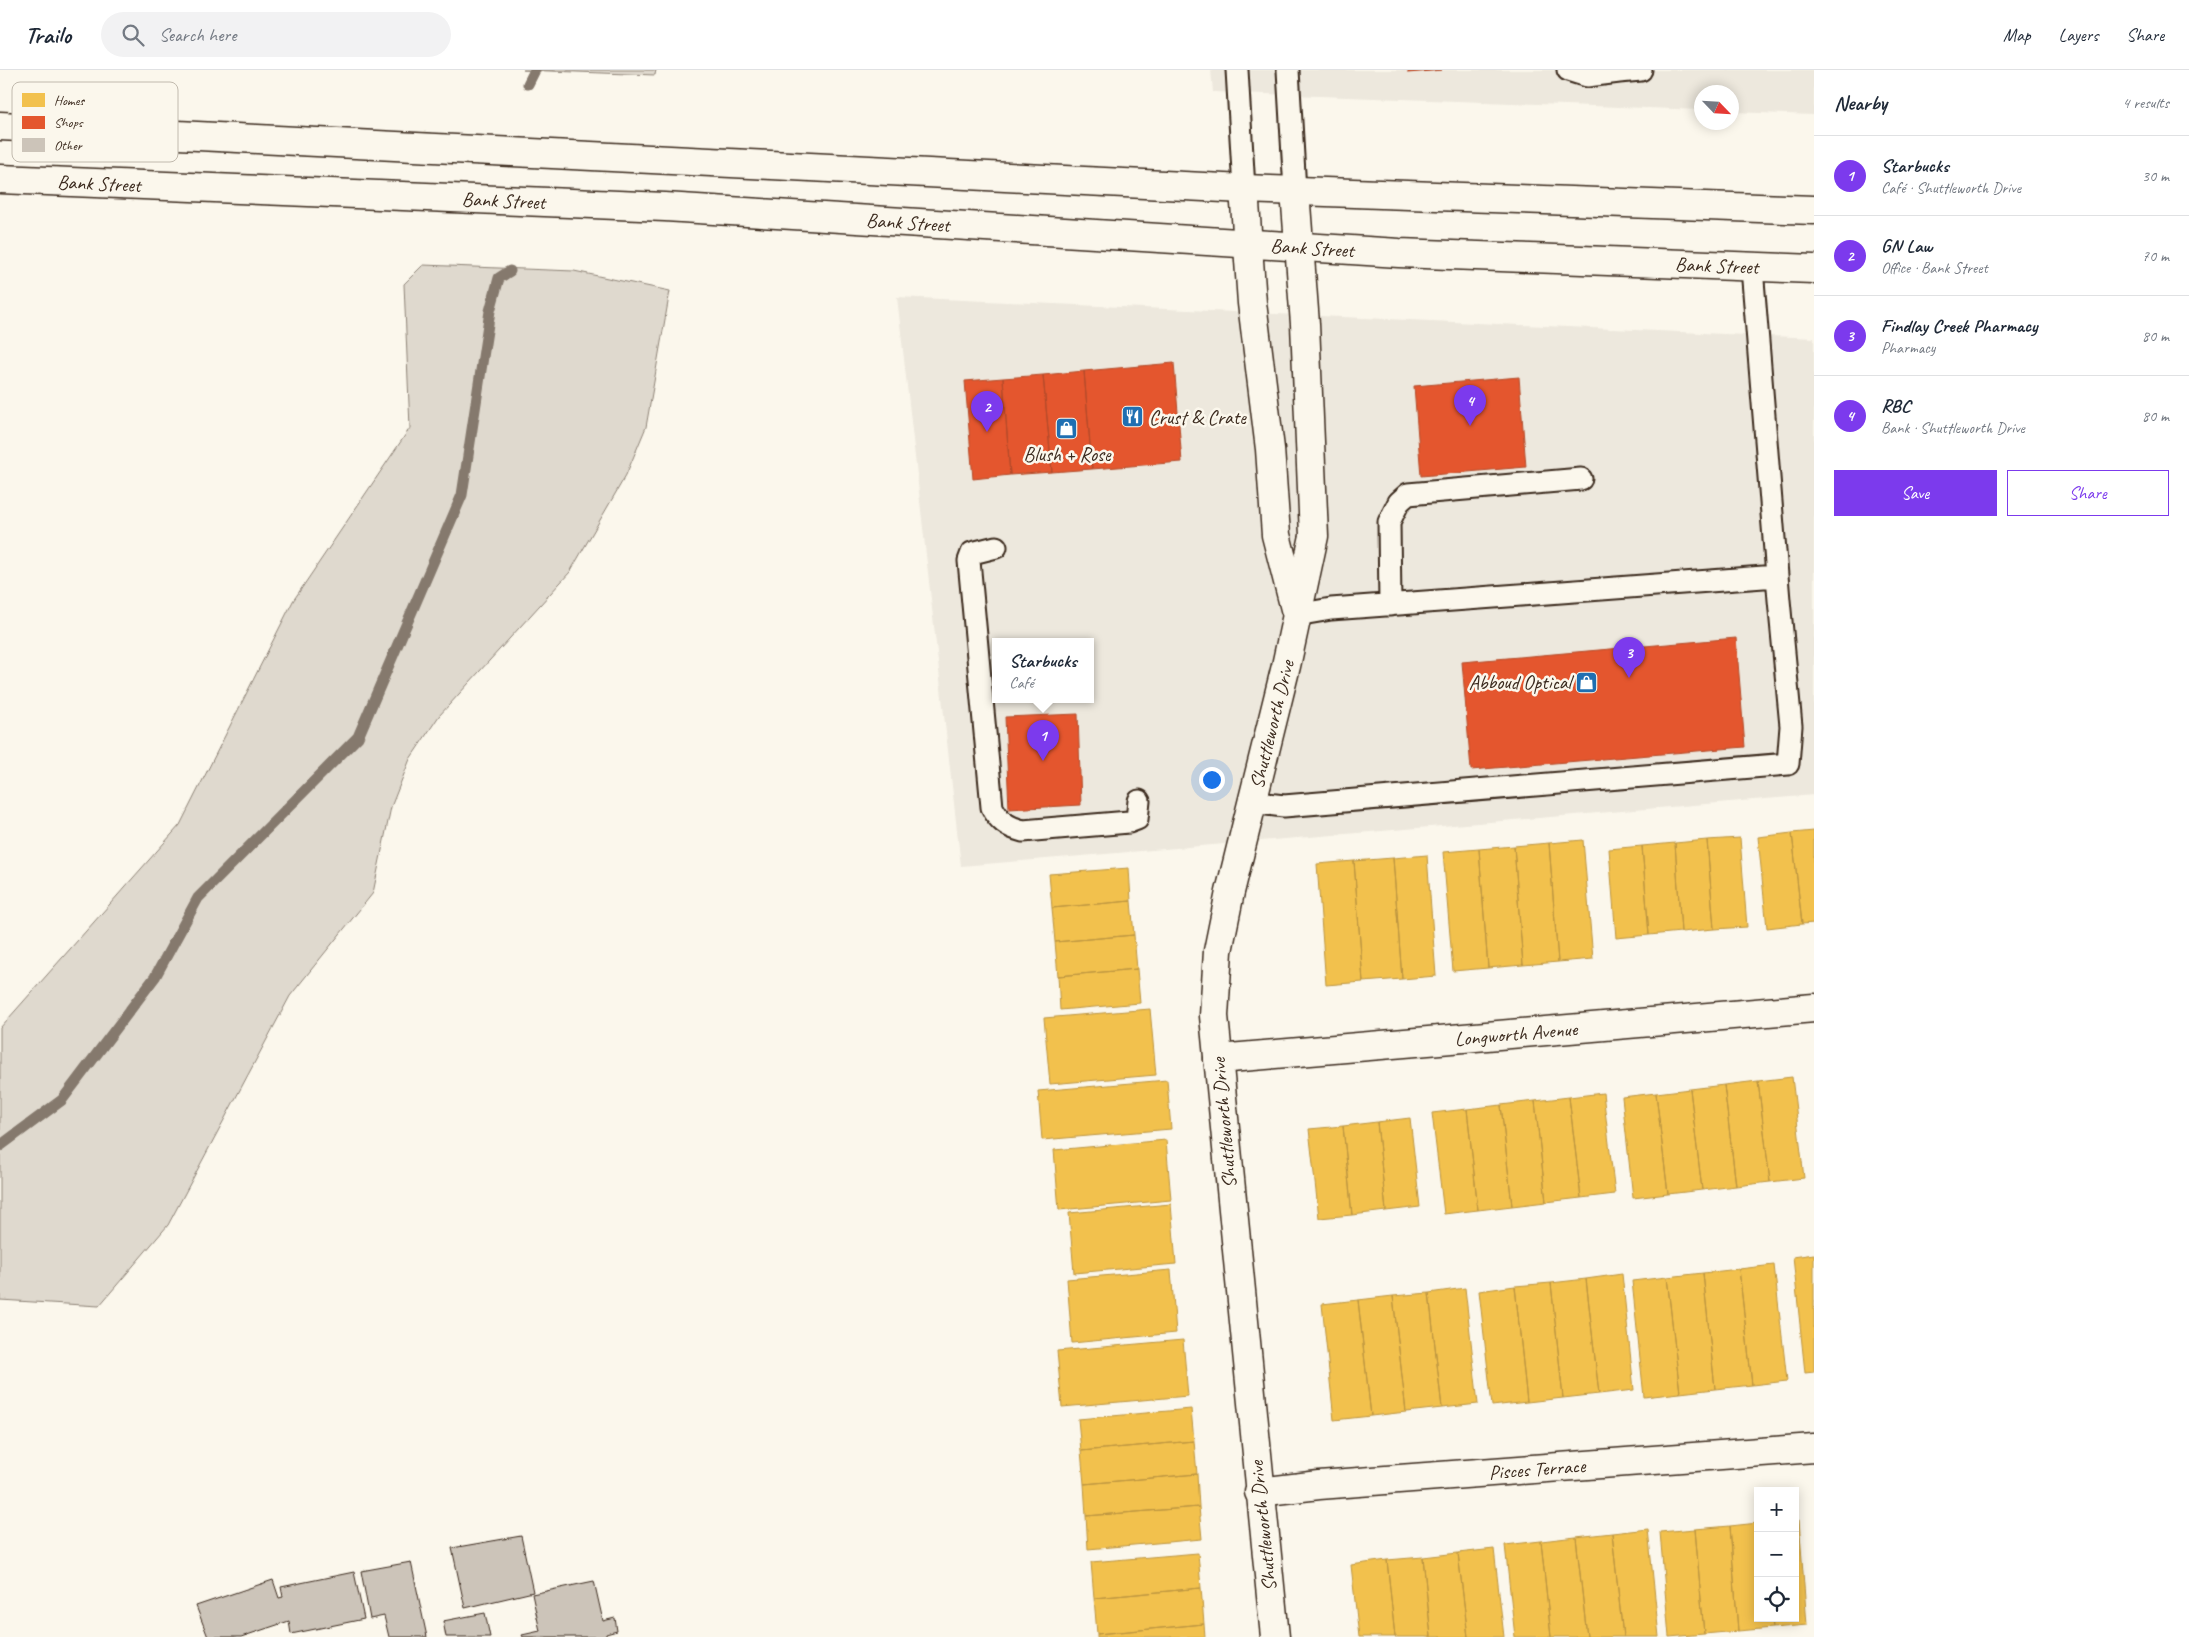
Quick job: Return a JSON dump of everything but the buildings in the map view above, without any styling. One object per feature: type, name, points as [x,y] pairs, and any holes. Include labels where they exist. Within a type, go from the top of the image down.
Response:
[{"type":"main road","points":[[178,135],[1244,189],[1814,210]]},
{"type":"main road","name":"Bank Street","points":[[0,179],[665,207],[1300,248],[1752,268],[1814,269]]},
{"type":"main road","name":"Shuttleworth Drive","points":[[1244,189],[1247,245],[1270,449],[1276,535],[1296,615]]},
{"type":"main road","name":"Shuttleworth Drive","points":[[1275,1637],[1259,1492],[1214,1016],[1218,952],[1250,802],[1286,666],[1314,536],[1300,248],[1295,191]]},
{"type":"main road","name":"Longworth Avenue","points":[[1218,1059],[1814,1008]]},
{"type":"main road","name":"Pisces Terrace","points":[[1259,1492],[1319,1485],[1814,1448]]},
{"type":"lane","points":[[1237,70],[1244,189]]},
{"type":"lane","points":[[1288,70],[1295,191]]},
{"type":"lane","points":[[1568,70],[1574,74],[1586,76],[1616,71],[1642,70]]},
{"type":"lane","points":[[1250,802],[1284,806],[1788,764],[1791,726],[1752,268]]},
{"type":"lane","points":[[1390,605],[1389,522],[1399,502],[1408,494],[1581,479]]},
{"type":"lane","points":[[996,547],[972,553],[969,561],[992,807],[998,819],[1010,828],[1023,831],[1129,822],[1137,819],[1139,801]]},
{"type":"lane","points":[[1296,615],[1331,609],[1777,576]]},
{"type":"shaded area","points":[[523,70],[656,70],[655,75]]},
{"type":"shaded area","points":[[1211,70],[1814,70],[1814,115],[1739,112],[1739,85],[1694,85],[1694,110],[1213,92]]},
{"type":"shaded area","points":[[423,265],[574,271],[670,291],[646,427],[626,475],[570,572],[439,716],[410,759],[391,807],[373,893],[290,996],[168,1225],[99,1306],[0,1300],[0,1028],[180,825],[293,601],[410,428],[404,284]]},
{"type":"shaded area","points":[[897,297],[1814,338],[1814,795],[961,866]]},
{"type":"waterway","points":[[528,84],[535,70]]},
{"type":"waterway","points":[[0,1146],[62,1100],[155,977],[198,898],[358,737],[462,495],[490,311],[499,278],[510,271]]},
{"type":"place","name":"Crust & Crate","points":[[1133,417]]},
{"type":"place","name":"RBC","points":[[1470,426]]},
{"type":"place","name":"Blush + Rose","points":[[1067,428]]},
{"type":"place","name":"GN Law","points":[[987,432]]},
{"type":"place","name":"Findlay Creek Pharmacy","points":[[1629,678]]},
{"type":"place","name":"Abboud Optical","points":[[1587,682]]},
{"type":"place","name":"Starbucks","points":[[1043,761]]}]
